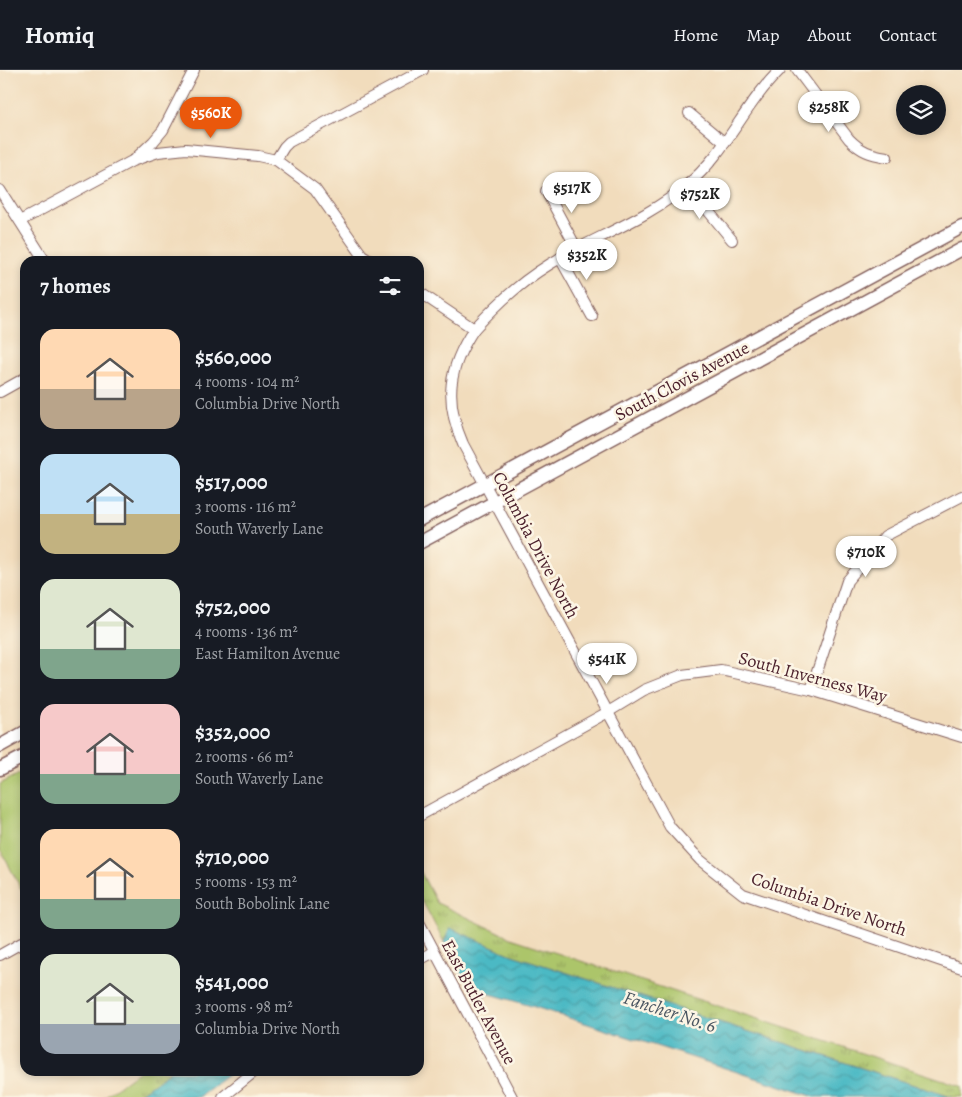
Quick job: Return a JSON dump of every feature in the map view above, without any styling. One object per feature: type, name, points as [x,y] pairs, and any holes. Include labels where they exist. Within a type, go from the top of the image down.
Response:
[{"type":"main road","name":"South Clovis Avenue","points":[[424,517],[962,227]]},
{"type":"main road","name":"South Clovis Avenue","points":[[424,540],[962,249]]},
{"type":"main road","points":[[0,746],[20,735]]},
{"type":"main road","points":[[0,769],[20,759]]},
{"type":"street","points":[[132,161],[163,130],[194,70]]},
{"type":"street","points":[[276,160],[284,146],[289,142],[423,70]]},
{"type":"street","name":"Columbia Drive North","points":[[780,70],[755,98],[725,143],[701,172],[687,185],[659,204],[560,258],[525,280],[499,301],[474,328],[461,348],[454,368],[451,388],[452,408],[463,444],[670,828],[700,860],[743,894],[962,968]]},
{"type":"street","points":[[797,70],[849,139],[859,148],[870,154],[888,157]]},
{"type":"street","points":[[689,113],[725,143]]},
{"type":"street","points":[[20,220],[132,161],[158,152],[186,149],[258,156],[276,160],[315,189],[364,256]]},
{"type":"street","points":[[687,185],[732,240]]},
{"type":"street","points":[[0,190],[42,256]]},
{"type":"street","points":[[546,191],[577,249]]},
{"type":"street","points":[[560,258],[592,316]]},
{"type":"street","points":[[424,295],[474,328]]},
{"type":"street","points":[[0,392],[20,381]]},
{"type":"street","points":[[811,690],[847,581],[885,536],[962,496]]},
{"type":"street","name":"South Inverness Way","points":[[424,813],[608,712],[644,690],[682,675],[721,670],[811,690],[962,737]]},
{"type":"street","name":"East Butler Avenue","points":[[424,932],[512,1097]]},
{"type":"street","points":[[0,955],[20,944]]},
{"type":"street","points":[[424,957],[434,952]]},
{"type":"street","points":[[223,1097],[249,1076]]},
{"type":"green space","points":[[19,774],[20,776],[20,887],[0,849],[0,784]]},
{"type":"green space","points":[[424,878],[437,903],[511,938],[962,1086],[962,1097],[951,1097],[512,955],[451,929],[444,942],[424,904]]},
{"type":"green space","points":[[132,1076],[163,1076],[135,1097],[104,1097]]},
{"type":"water","name":"Fancher No. 6","points":[[450,928],[512,955],[951,1097],[815,1097],[487,993],[481,1000],[455,965],[444,942]]},
{"type":"water","points":[[163,1076],[226,1076],[199,1097],[135,1097]]}]
